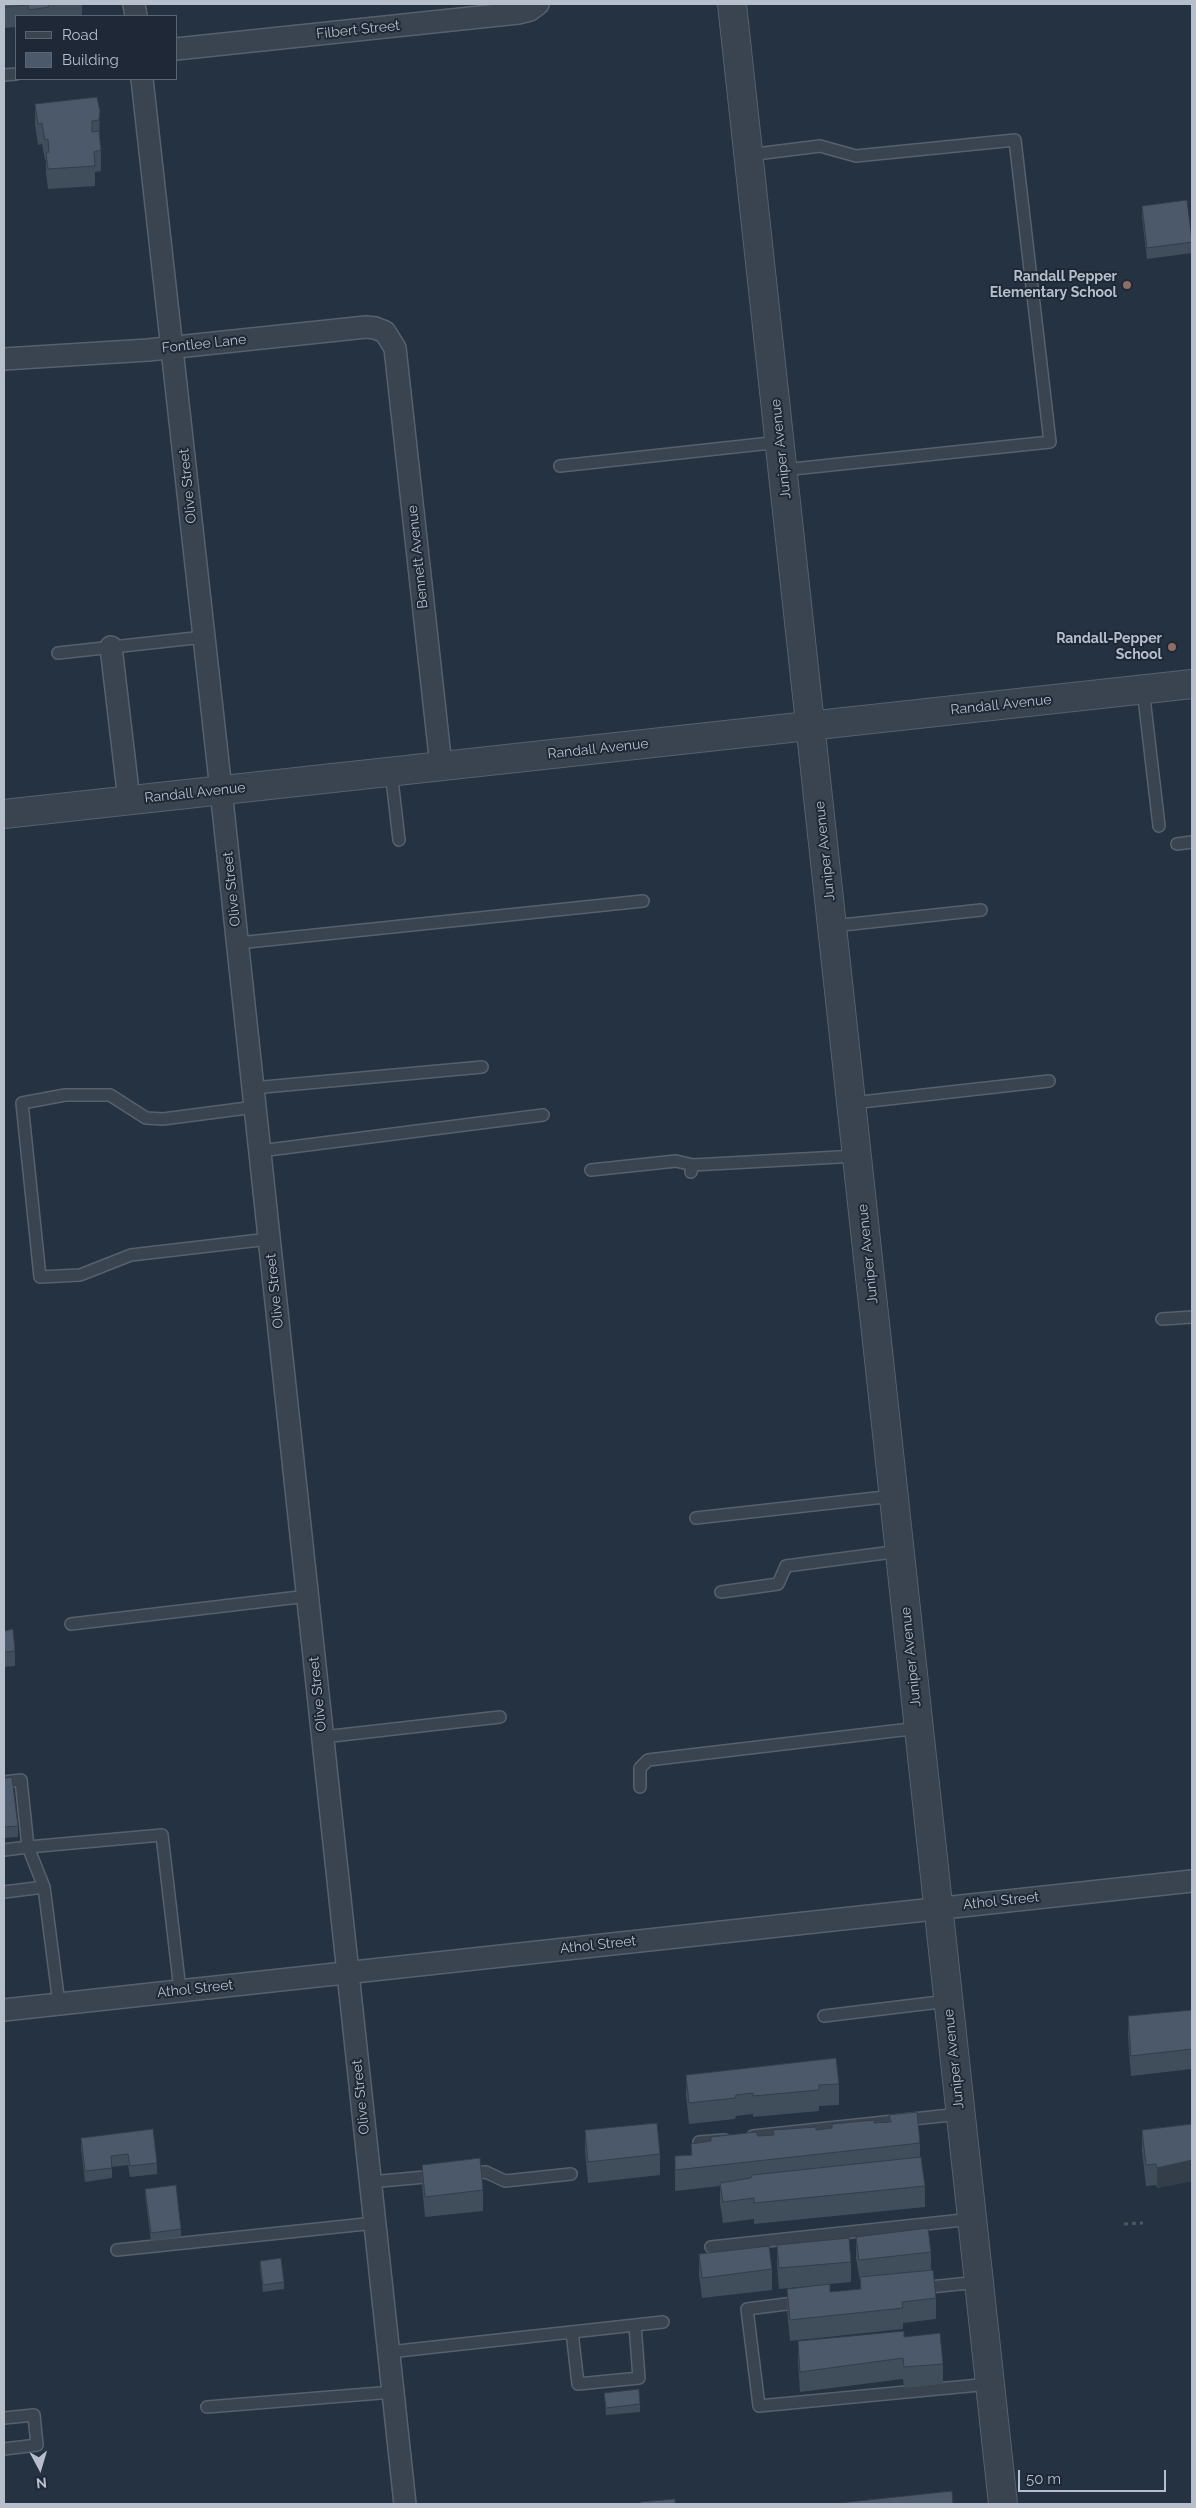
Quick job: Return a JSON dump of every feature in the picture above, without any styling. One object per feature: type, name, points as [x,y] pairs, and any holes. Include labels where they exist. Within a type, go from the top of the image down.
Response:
[{"type":"street","name":"Filbert Street","points":[[178,49],[518,13],[530,10],[538,4]]},
{"type":"street","name":"Juniper Avenue","points":[[732,4],[1003,2504]]},
{"type":"street","name":"Olive Street","points":[[142,80],[222,790],[405,2504]]},
{"type":"street","name":"Fontlee Lane","points":[[4,359],[172,347],[366,327],[385,332],[395,348]]},
{"type":"street","name":"Bennett Avenue","points":[[395,348],[441,766]]},
{"type":"street","points":[[111,647],[129,800]]},
{"type":"street","name":"Randall Avenue","points":[[4,814],[1192,684]]},
{"type":"street","name":"Athol Street","points":[[4,2010],[1192,1881]]},
{"type":"lane","points":[[748,155],[820,146],[856,156],[1015,140],[1049,432],[1050,442],[783,470]]},
{"type":"lane","points":[[560,466],[780,442]]},
{"type":"lane","points":[[58,653],[204,637]]},
{"type":"lane","points":[[1143,689],[1159,826]]},
{"type":"lane","points":[[391,771],[399,840]]},
{"type":"lane","points":[[1177,844],[1192,842]]},
{"type":"lane","points":[[238,943],[643,901]]},
{"type":"lane","points":[[832,926],[981,910]]},
{"type":"lane","points":[[269,1239],[131,1255],[80,1275],[40,1277],[22,1103],[65,1095],[110,1095],[146,1118],[163,1119],[254,1097],[482,1067]]},
{"type":"lane","points":[[852,1104],[1049,1081]]},
{"type":"lane","points":[[260,1150],[543,1115]]},
{"type":"lane","points":[[591,1170],[676,1161],[692,1168],[857,1156]]},
{"type":"lane","points":[[1162,1319],[1192,1317]]},
{"type":"lane","points":[[696,1518],[894,1496]]},
{"type":"lane","points":[[721,1592],[778,1584],[786,1566],[900,1551]]},
{"type":"lane","points":[[71,1624],[308,1596]]},
{"type":"lane","points":[[322,1736],[500,1717]]},
{"type":"lane","points":[[640,1787],[640,1768],[648,1760],[919,1728]]},
{"type":"lane","points":[[4,1782],[21,1780],[28,1847],[44,1887],[59,2004]]},
{"type":"lane","points":[[4,1850],[162,1835],[180,1990]]},
{"type":"lane","points":[[4,1892],[44,1887]]},
{"type":"lane","points":[[824,2016],[948,2001]]},
{"type":"lane","points":[[700,2142],[960,2114]]},
{"type":"lane","points":[[370,2182],[486,2172],[505,2181],[571,2174]]},
{"type":"lane","points":[[711,2247],[972,2219]]},
{"type":"lane","points":[[116,2250],[375,2223]]},
{"type":"lane","points":[[908,2289],[979,2282]]},
{"type":"lane","points":[[813,2300],[747,2308],[759,2406],[990,2384]]},
{"type":"lane","points":[[389,2352],[663,2322]]},
{"type":"lane","points":[[572,2332],[578,2384],[639,2378],[635,2324]]},
{"type":"lane","points":[[208,2407],[393,2392]]},
{"type":"lane","points":[[4,2418],[34,2415],[37,2445],[4,2449]]},
{"type":"path","points":[[1124,2224],[1143,2222]]},
{"type":"building","points":[[4,4],[48,4],[49,7],[29,10],[28,5],[4,7]]},
{"type":"building","points":[[97,97],[100,111],[99,120],[92,121],[92,132],[99,131],[101,150],[94,152],[95,166],[48,169],[46,153],[49,152],[48,139],[45,140],[42,123],[38,124],[35,104]]},
{"type":"building","points":[[1187,200],[1192,242],[1147,248],[1142,206]]},
{"type":"building","points":[[13,1629],[15,1651],[4,1652],[4,1631]]},
{"type":"building","points":[[12,1777],[18,1826],[4,1827],[4,1778]]},
{"type":"building","points":[[1192,2010],[1192,2049],[1131,2056],[1128,2016]]},
{"type":"building","points":[[836,2058],[839,2084],[819,2085],[819,2090],[753,2096],[753,2093],[736,2095],[735,2098],[689,2103],[686,2075]]},
{"type":"building","points":[[917,2112],[920,2143],[675,2170],[675,2156],[692,2155],[691,2144],[711,2141],[711,2137],[756,2132],[758,2136],[774,2135],[773,2130],[816,2127],[816,2130],[832,2128],[832,2124],[874,2120],[874,2123],[891,2122],[889,2115]]},
{"type":"building","points":[[657,2123],[660,2154],[588,2162],[585,2130]]},
{"type":"building","points":[[1192,2124],[1192,2160],[1157,2168],[1156,2164],[1146,2165],[1142,2130]]},
{"type":"building","points":[[153,2129],[157,2163],[130,2166],[128,2154],[111,2156],[112,2168],[85,2171],[81,2138]]},
{"type":"building","points":[[921,2157],[925,2186],[754,2203],[754,2198],[723,2202],[720,2183],[751,2178],[752,2175]]},
{"type":"building","points":[[480,2158],[483,2190],[425,2197],[422,2165]]},
{"type":"building","points":[[176,2185],[181,2229],[151,2233],[145,2189]]},
{"type":"building","points":[[928,2228],[931,2252],[859,2260],[856,2237]]},
{"type":"building","points":[[849,2238],[851,2262],[779,2268],[777,2245]]},
{"type":"building","points":[[769,2246],[772,2269],[702,2278],[699,2254]]},
{"type":"building","points":[[281,2258],[284,2282],[263,2285],[260,2261]]},
{"type":"building","points":[[933,2270],[936,2298],[902,2302],[903,2308],[790,2320],[787,2289],[830,2284],[830,2292],[861,2289],[860,2277]]},
{"type":"building","points":[[904,2331],[904,2337],[940,2333],[943,2364],[904,2367],[903,2358],[800,2372],[798,2341]]},
{"type":"building","points":[[639,2389],[640,2404],[606,2408],[604,2393]]},
{"type":"building","points":[[952,2491],[953,2504],[830,2504]]},
{"type":"building","points":[[675,2499],[675,2504],[641,2504],[640,2502]]},
{"type":"place","name":"Randall Pepper Elementary School","points":[[1127,285]]},
{"type":"place","name":"Randall-Pepper School","points":[[1172,647]]}]
